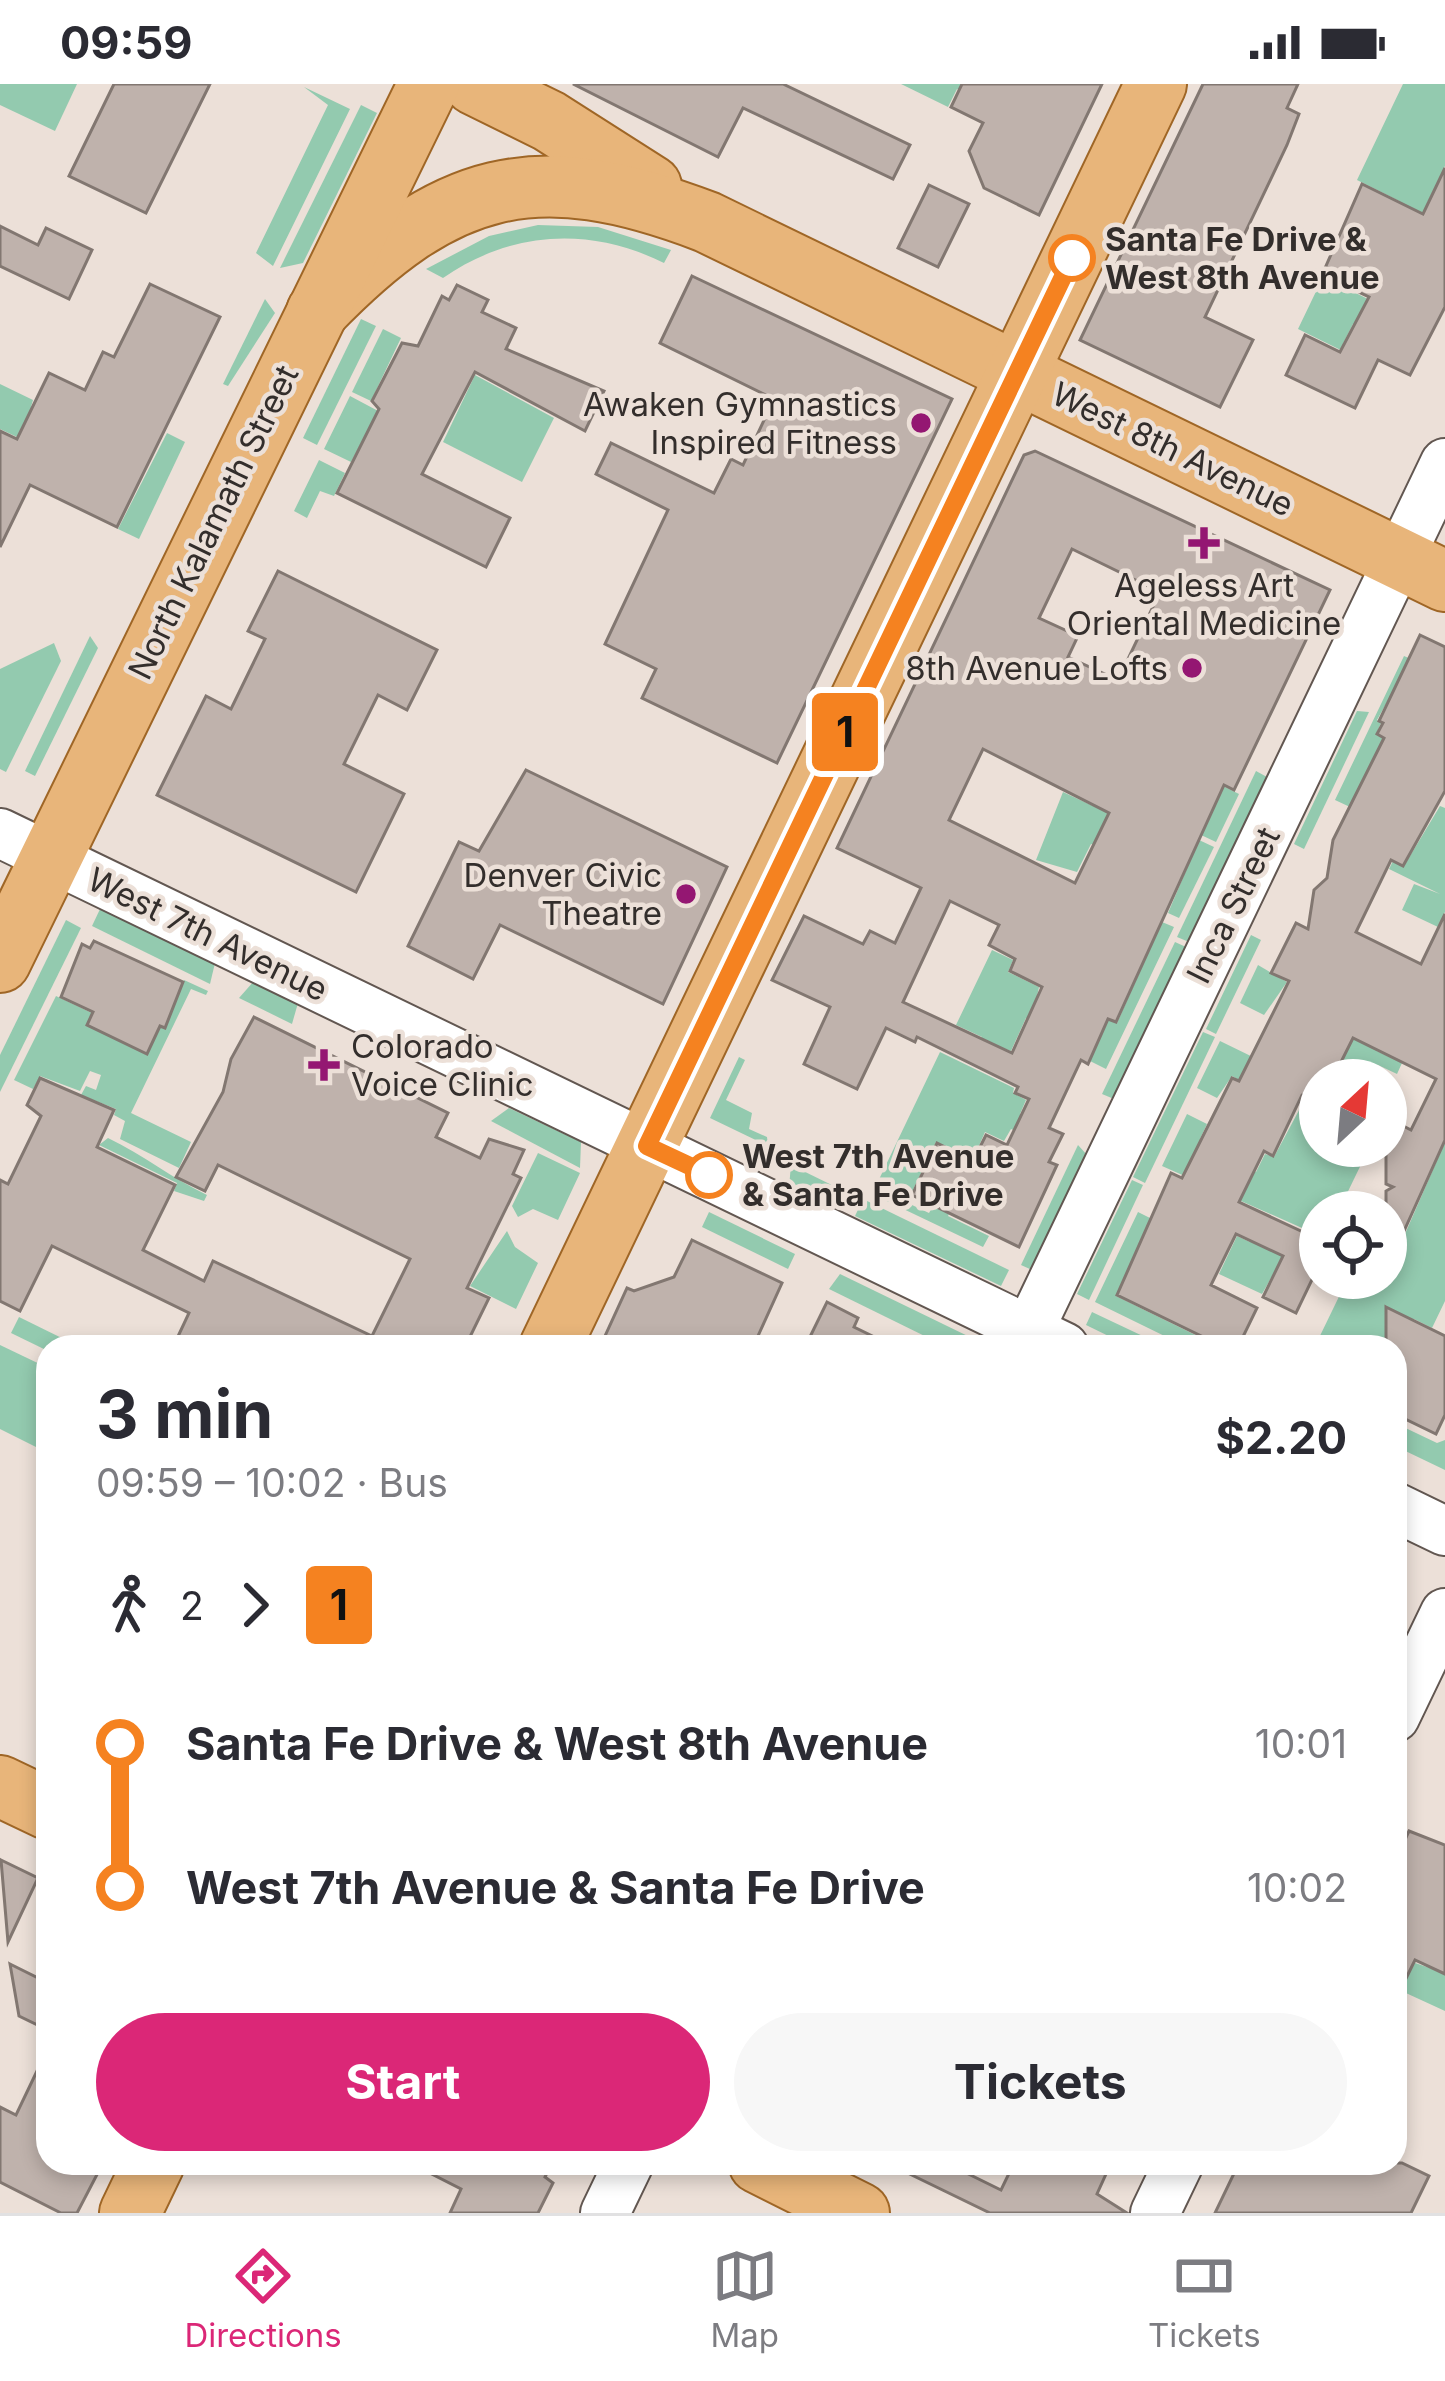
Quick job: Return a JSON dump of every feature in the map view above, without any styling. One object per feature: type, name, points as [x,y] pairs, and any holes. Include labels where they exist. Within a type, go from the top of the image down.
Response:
[{"type":"main road","name":"North Kalamath Street","points":[[0,962],[25,845],[317,312],[430,84]]},
{"type":"main road","name":"West 8th Avenue","points":[[474,84],[549,121],[707,222],[1422,570]]},
{"type":"main road","points":[[556,1335],[1156,84]]},
{"type":"main road","name":"West 8th Avenue","points":[[317,312],[417,225],[501,190],[584,186],[707,222]]},
{"type":"main road","points":[[0,1786],[36,1804]]},
{"type":"main road","points":[[130,2213],[148,2175]]},
{"type":"main road","points":[[783,2175],[859,2213]]},
{"type":"street","name":"Inca Street","points":[[1041,1335],[1422,570],[1445,463]]},
{"type":"street","name":"West 7th Avenue","points":[[25,845],[647,1146],[1024,1335]]},
{"type":"street","points":[[1407,1513],[1445,1531]]},
{"type":"street","points":[[1407,1692],[1445,1613]]},
{"type":"street","points":[[605,2213],[623,2175]]},
{"type":"street","points":[[1154,2213],[1173,2175]]},
{"type":"green space","points":[[0,84],[77,84],[55,131],[0,105]]},
{"type":"green space","points":[[901,84],[986,84],[991,105],[957,89],[948,107]]},
{"type":"green space","points":[[1403,84],[1445,84],[1445,166],[1427,203],[1435,207],[1429,218],[1386,229],[1399,201],[1357,180]]},
{"type":"green space","points":[[304,87],[350,109],[273,266],[256,253],[328,105]]},
{"type":"green space","points":[[361,105],[377,113],[303,263],[280,268]]},
{"type":"green space","points":[[538,225],[598,227],[671,250],[664,263],[607,243],[551,239],[496,251],[443,278],[426,269],[489,236]]},
{"type":"green space","points":[[1323,277],[1372,301],[1360,327],[1353,324],[1343,344],[1357,351],[1355,357],[1298,329]]},
{"type":"green space","points":[[265,299],[275,313],[228,386],[223,384]]},
{"type":"green space","points":[[361,319],[376,326],[317,445],[303,438]]},
{"type":"green space","points":[[383,329],[401,338],[371,401],[352,392]]},
{"type":"green space","points":[[475,375],[554,418],[522,482],[443,442]]},
{"type":"green space","points":[[0,384],[33,400],[31,407],[78,430],[1,470],[17,437],[0,429]]},
{"type":"green space","points":[[350,396],[429,438],[415,467],[362,441],[351,462],[324,449]]},
{"type":"green space","points":[[167,433],[185,442],[139,539],[118,529]]},
{"type":"green space","points":[[319,460],[345,473],[334,496],[320,491],[307,518],[294,511]]},
{"type":"green space","points":[[90,636],[98,648],[35,776],[25,771]]},
{"type":"green space","points":[[54,643],[61,661],[6,772],[0,769],[0,669]]},
{"type":"green space","points":[[1404,656],[1411,659],[1377,720],[1381,723],[1376,734],[1384,739],[1374,783],[1363,778],[1350,807],[1335,800]]},
{"type":"green space","points":[[1357,711],[1369,712],[1304,849],[1294,844]]},
{"type":"green space","points":[[1256,771],[1267,777],[1189,942],[1177,937]]},
{"type":"green space","points":[[1106,780],[1129,791],[1103,849],[1091,844],[1077,872],[1036,860],[1063,792],[1093,806]]},
{"type":"green space","points":[[1223,786],[1239,794],[1216,842],[1201,835]]},
{"type":"green space","points":[[1440,806],[1445,808],[1445,912],[1438,927],[1402,910],[1414,884],[1440,894],[1389,869],[1393,861],[1404,866]]},
{"type":"green space","points":[[1199,840],[1214,847],[1179,918],[1168,913]]},
{"type":"green space","points":[[101,907],[215,963],[210,984],[92,926]]},
{"type":"green space","points":[[66,920],[81,928],[0,1092],[0,1055]]},
{"type":"green space","points":[[1162,922],[1174,927],[1106,1069],[1090,1061],[1094,1052],[1087,1048],[1102,1017],[1117,1023]]},
{"type":"green space","points":[[1251,935],[1261,940],[1216,1034],[1206,1029]]},
{"type":"green space","points":[[1175,942],[1186,947],[1114,1099],[1102,1094]]},
{"type":"green space","points":[[992,950],[1013,960],[1008,972],[1039,987],[1032,1020],[1026,1018],[1011,1051],[1003,1048],[991,1074],[970,1064],[982,1037],[956,1025]]},
{"type":"green space","points":[[1258,965],[1287,982],[1264,1015],[1240,1003]]},
{"type":"green space","points":[[184,980],[208,991],[206,995],[191,989],[131,1113],[191,1142],[179,1168],[120,1139],[125,1121],[114,1115],[116,1109],[81,1095],[86,1086],[96,1090],[101,1075],[90,1071],[80,1091],[40,1076],[33,1089],[14,1080],[56,996],[92,1013],[87,1025],[147,1055],[160,1027],[165,1029]]},
{"type":"green space","points":[[254,981],[298,1003],[292,1024],[239,998]]},
{"type":"green space","points":[[1361,1021],[1388,1028],[1377,1051],[1394,1059],[1339,1059],[1279,1030]]},
{"type":"green space","points":[[1203,1032],[1215,1037],[1145,1183],[1133,1177]]},
{"type":"green space","points":[[1220,1041],[1259,1060],[1239,1080],[1232,1076],[1217,1098],[1197,1088]]},
{"type":"green space","points":[[940,1052],[1014,1088],[1013,1093],[1026,1100],[1020,1114],[1041,1124],[1034,1140],[1011,1129],[1004,1141],[985,1132],[948,1216],[989,1236],[983,1247],[872,1194]],"holes":[[[936,1142],[962,1154],[929,1213],[912,1205],[910,1196]]]},
{"type":"green space","points":[[739,1057],[745,1060],[726,1100],[752,1113],[749,1129],[767,1137],[768,1146],[710,1118]]},
{"type":"green space","points":[[509,1108],[581,1142],[580,1168],[491,1121]]},
{"type":"green space","points":[[1299,1110],[1299,1167],[1360,1167],[1348,1191],[1299,1191],[1299,1227],[1162,1166],[1187,1114],[1207,1124],[1200,1139],[1208,1143],[1206,1149],[1256,1172],[1265,1154],[1274,1157]]},
{"type":"green space","points":[[108,1138],[207,1195],[204,1201],[174,1191],[177,1183],[99,1145]]},
{"type":"green space","points":[[1445,1142],[1445,1301],[1432,1328],[1414,1319],[1403,1335],[1320,1335],[1338,1299],[1407,1299],[1407,1229]]},
{"type":"green space","points":[[1078,1145],[1087,1155],[1032,1270],[1021,1265]]},
{"type":"green space","points":[[538,1153],[580,1173],[558,1220],[533,1209],[518,1217],[512,1206]]},
{"type":"green space","points":[[791,1165],[846,1192],[837,1211],[789,1187]]},
{"type":"green space","points":[[1132,1180],[1143,1185],[1089,1300],[1077,1294]]},
{"type":"green space","points":[[863,1199],[1009,1270],[1001,1286],[855,1216]]},
{"type":"green space","points":[[709,1212],[795,1254],[788,1269],[702,1227]]},
{"type":"green space","points":[[1138,1212],[1152,1219],[1116,1296],[1196,1335],[1162,1335],[1095,1302]]},
{"type":"green space","points":[[1263,1214],[1298,1231],[1262,1294],[1219,1274],[1237,1236],[1250,1242]]},
{"type":"green space","points":[[507,1231],[515,1247],[538,1263],[516,1309],[470,1286]]},
{"type":"green space","points":[[840,1274],[966,1335],[923,1335],[829,1289]]},
{"type":"green space","points":[[1092,1312],[1141,1335],[1106,1335],[1086,1325]]},
{"type":"green space","points":[[19,1317],[56,1335],[36,1335],[36,1345],[11,1333]]},
{"type":"green space","points":[[0,1345],[36,1362],[36,1447],[0,1429]]},
{"type":"green space","points":[[1407,1429],[1437,1443],[1445,1440],[1445,1470],[1407,1452]]},
{"type":"green space","points":[[1415,1963],[1445,1973],[1445,2011],[1407,1994]]},
{"type":"building","points":[[114,84],[210,84],[146,213],[69,176]]},
{"type":"building","points":[[573,84],[783,84],[910,145],[893,179],[743,108],[718,157]]},
{"type":"building","points":[[962,84],[1102,84],[1039,215],[984,188],[969,151],[983,123],[951,107]]},
{"type":"building","points":[[1203,84],[1298,84],[1287,108],[1299,114],[1287,145],[1205,317],[1253,340],[1220,407],[1080,340]]},
{"type":"building","points":[[1445,168],[1445,307],[1410,375],[1378,360],[1355,408],[1286,375],[1305,335],[1340,352],[1369,297],[1322,275],[1362,184],[1423,214]]},
{"type":"building","points":[[929,185],[969,204],[938,267],[898,248]]},
{"type":"building","points":[[0,226],[38,245],[46,228],[92,250],[69,299],[0,266]]},
{"type":"building","points":[[692,276],[952,399],[777,763],[642,698],[656,669],[605,644],[668,510],[596,474],[611,443],[714,493],[731,459],[743,465],[774,399],[660,343]]},
{"type":"building","points":[[150,284],[220,317],[117,527],[30,485],[0,547],[0,431],[17,439],[49,373],[85,390],[103,352],[114,357]]},
{"type":"building","points":[[457,285],[488,300],[482,312],[516,328],[506,349],[604,391],[585,431],[475,372],[422,474],[510,518],[486,567],[337,493],[379,409],[372,401],[402,343],[418,346],[442,296],[449,300]]},
{"type":"building","points":[[1035,451],[1330,590],[1234,790],[1224,785],[1116,1022],[1108,1019],[1088,1064],[1081,1060],[1049,1128],[1063,1134],[1049,1162],[1057,1165],[1019,1247],[912,1195],[937,1143],[973,1161],[986,1135],[1007,1145],[1029,1099],[1015,1093],[1018,1087],[917,1037],[915,1042],[886,1028],[857,1089],[804,1064],[830,1007],[772,980],[804,916],[863,944],[870,931],[895,943],[921,888],[837,848],[1024,455]],"holes":[[[1072,549],[1160,592],[1118,680],[1068,657],[1078,636],[1039,618]],[[983,749],[1109,813],[1075,883],[949,820]],[[950,901],[999,925],[989,945],[1015,959],[1010,971],[1042,987],[1012,1053],[903,1002]]]},
{"type":"building","points":[[278,571],[437,650],[407,710],[378,695],[344,764],[404,794],[356,892],[157,795],[206,696],[231,709],[265,639],[248,631]]},
{"type":"building","points":[[1420,635],[1445,647],[1445,791],[1403,866],[1391,860],[1356,932],[1421,964],[1445,914],[1445,1140],[1407,1224],[1407,1191],[1386,1191],[1393,1187],[1386,1184],[1386,1167],[1407,1167],[1407,1128],[1411,1130],[1436,1079],[1407,1065],[1407,1059],[1396,1059],[1353,1038],[1342,1059],[1299,1059],[1299,1101],[1273,1156],[1264,1151],[1239,1202],[1299,1230],[1299,1299],[1303,1299],[1296,1313],[1263,1297],[1283,1256],[1236,1234],[1211,1285],[1257,1308],[1244,1335],[1199,1335],[1117,1295],[1171,1173],[1182,1178],[1232,1078],[1239,1081],[1289,981],[1271,973],[1296,923],[1308,929],[1314,890],[1327,878],[1333,840],[1384,738],[1377,734],[1383,723],[1379,721]]},
{"type":"building","points":[[526,770],[727,867],[663,1004],[500,925],[473,979],[408,946],[459,842],[479,851]]},
{"type":"building","points":[[94,941],[183,982],[165,1028],[160,1026],[147,1054],[87,1025],[93,1012],[61,997],[82,944],[90,948]]},
{"type":"building","points":[[254,1017],[448,1113],[436,1137],[480,1158],[489,1139],[524,1150],[513,1174],[521,1178],[467,1288],[489,1298],[471,1335],[372,1335],[410,1259],[218,1165],[205,1191],[176,1177],[223,1092],[231,1059]]},
{"type":"building","points":[[40,1078],[114,1110],[97,1147],[175,1185],[143,1250],[204,1281],[213,1261],[370,1335],[179,1335],[189,1313],[52,1246],[20,1311],[0,1301],[0,1180],[8,1184],[41,1116],[27,1105]]},
{"type":"building","points":[[692,1240],[782,1283],[758,1335],[605,1335],[627,1288],[634,1291],[674,1277]]},
{"type":"building","points":[[827,1302],[858,1318],[854,1327],[870,1335],[811,1335]]},
{"type":"building","points":[[1386,1307],[1445,1336],[1445,1415],[1436,1434],[1407,1420],[1407,1335],[1386,1335]]},
{"type":"building","points":[[1409,1831],[1445,1845],[1445,1974],[1415,1960],[1407,1976]]},
{"type":"building","points":[[1,1860],[36,1877],[8,1942]]},
{"type":"building","points":[[10,1964],[36,1977],[36,2024],[19,2016]]},
{"type":"building","points":[[36,2073],[36,2175],[97,2175],[77,2213],[61,2213],[0,2182],[0,2107],[16,2115]]},
{"type":"building","points":[[1407,2165],[1429,2176],[1411,2213],[1215,2213],[1233,2175],[1407,2175]]},
{"type":"building","points":[[434,2175],[546,2175],[553,2183],[538,2213],[450,2213],[461,2189]]},
{"type":"building","points":[[912,2175],[970,2175],[1001,2190],[1008,2175],[1106,2175],[1097,2194],[1127,2213],[990,2213]]},
{"type":"bus line","name":"1","points":[[709,1175],[647,1146],[1072,258]]},
{"type":"place","name":"Santa Fe Drive & West 8th Avenue","points":[[1072,258]]},
{"type":"place","name":"Awaken Gymnastics Inspired Fitness","points":[[921,423]]},
{"type":"place","name":"Ageless Art Oriental Medicine","points":[[1204,543]]},
{"type":"place","name":"8th Avenue Lofts","points":[[1192,668]]},
{"type":"place","name":"Denver Civic Theatre","points":[[686,894]]},
{"type":"place","name":"Colorado Voice Clinic","points":[[324,1065]]},
{"type":"place","name":"West 7th Avenue & Santa Fe Drive","points":[[709,1175]]}]
